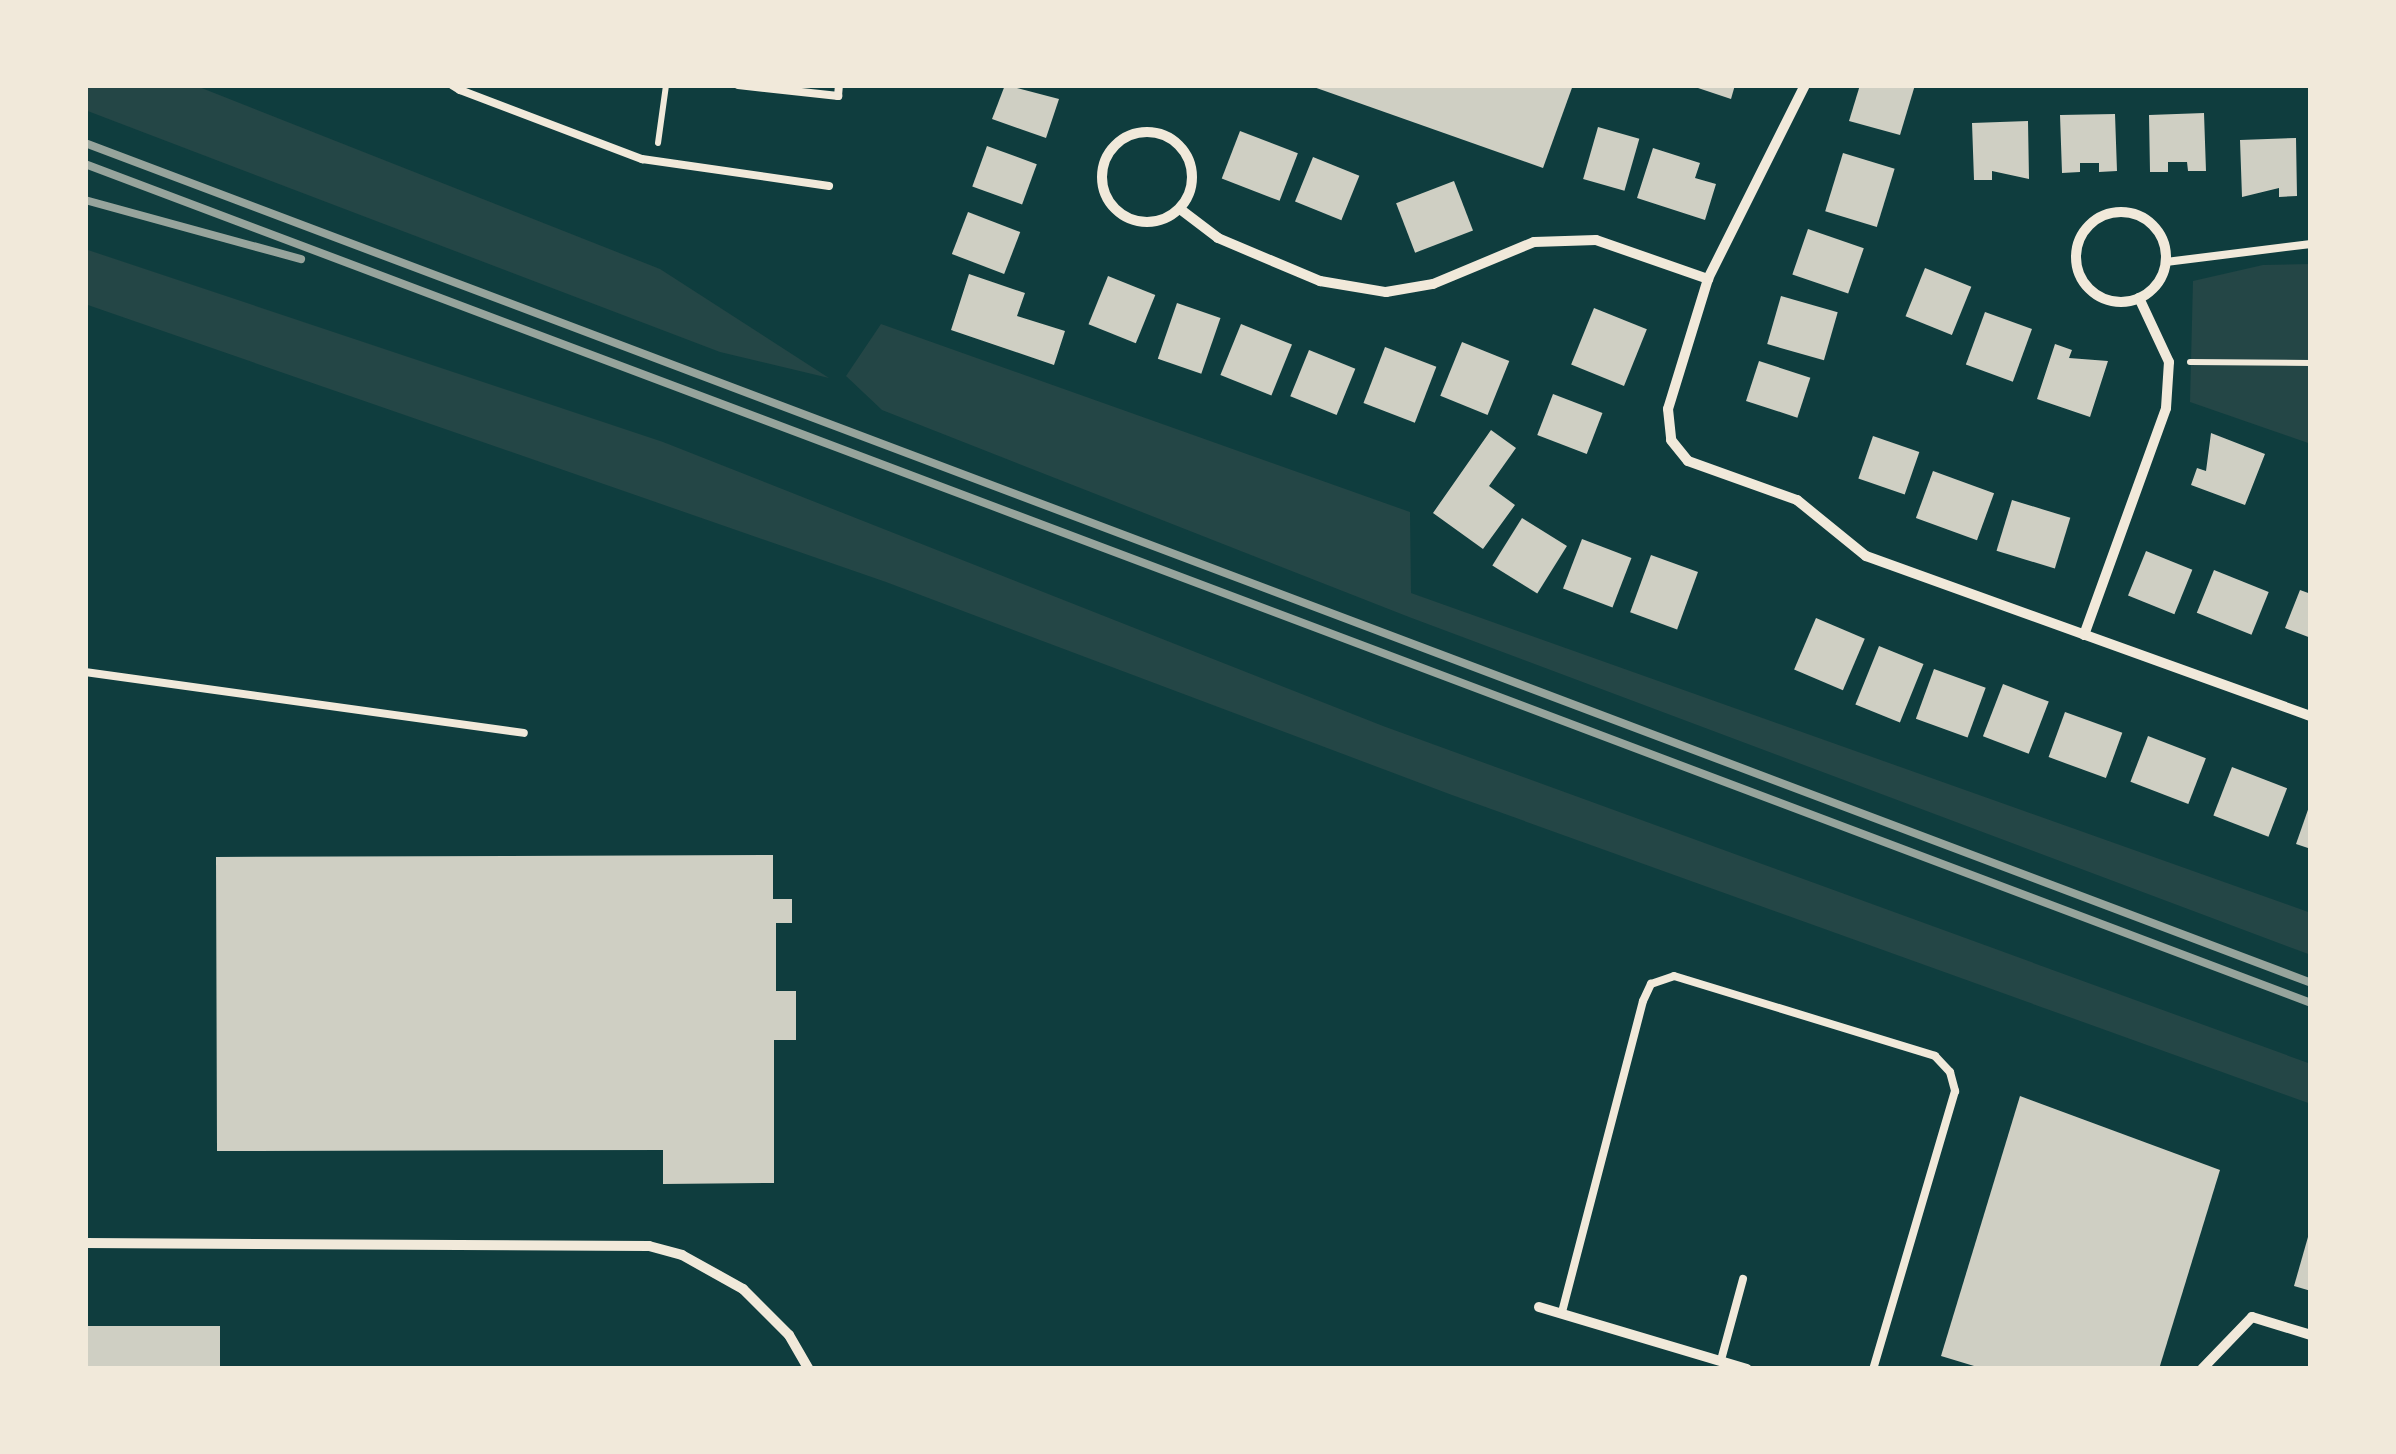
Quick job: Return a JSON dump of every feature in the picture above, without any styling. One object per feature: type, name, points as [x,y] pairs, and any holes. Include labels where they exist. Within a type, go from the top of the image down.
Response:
[{"type":"street","points":[[1804,85],[1708,279],[1668,409],[1671,440],[1688,462],[1797,500],[1866,556],[2311,716]]},
{"type":"street","points":[[1147,131],[1176,141],[1192,166],[1193,182],[1180,209],[1153,222],[1113,207],[1101,180],[1118,140],[1147,131]]},
{"type":"street","points":[[1180,209],[1218,238],[1320,281],[1386,292],[1433,284],[1534,242],[1596,240],[1708,279]]},
{"type":"street","points":[[2108,214],[2137,215],[2159,234],[2166,262],[2152,290],[2139,298],[2110,301],[2086,285],[2076,258],[2085,231],[2108,214]]},
{"type":"street","points":[[2084,634],[2166,408],[2169,362],[2139,298]]},
{"type":"street","points":[[85,1242],[649,1246],[698,1262],[743,1289],[789,1336],[809,1369]]},
{"type":"street","points":[[1539,1308],[1746,1369]]},
{"type":"street","points":[[2202,1369],[2252,1317],[2311,1335]]},
{"type":"lane","points":[[738,85],[838,96],[839,85]]},
{"type":"lane","points":[[458,87],[535,123],[655,161],[828,186]]},
{"type":"lane","points":[[2166,262],[2311,244]]},
{"type":"lane","points":[[85,672],[524,733]]},
{"type":"lane","points":[[1562,1312],[1642,1001],[1651,984],[1674,976],[1935,1056],[1950,1072],[1955,1091],[1873,1369]]},
{"type":"lane","points":[[1720,1360],[1743,1280]]},
{"type":"path","points":[[655,161],[666,85]]},
{"type":"path","points":[[2169,362],[2311,363]]},
{"type":"shaded area","points":[[85,85],[194,85],[660,269],[829,378],[720,352],[85,110]]},
{"type":"shaded area","points":[[85,249],[663,442],[1383,726],[2311,1064],[2311,1104],[1452,795],[886,582],[85,304]]},
{"type":"shaded area","points":[[2311,264],[2311,444],[2190,402],[2193,281],[2263,265]]},
{"type":"shaded area","points":[[881,324],[1410,512],[1411,593],[2311,913],[2311,955],[1409,617],[882,410],[846,376]]},
{"type":"building","points":[[1005,85],[1059,99],[1046,138],[992,119]]},
{"type":"building","points":[[1308,85],[1573,85],[1543,168]]},
{"type":"building","points":[[1689,85],[1735,85],[1731,99]]},
{"type":"building","points":[[1860,85],[1915,85],[1900,135],[1849,121]]},
{"type":"building","points":[[2204,113],[2206,171],[2188,171],[2187,162],[2168,162],[2168,172],[2150,172],[2149,115]]},
{"type":"building","points":[[2115,114],[2117,171],[2099,172],[2099,163],[2080,163],[2080,172],[2062,173],[2060,115]]},
{"type":"building","points":[[2028,121],[2029,179],[1992,171],[1992,180],[1974,180],[1972,123]]},
{"type":"building","points":[[1598,127],[1639,139],[1624,191],[1583,179]]},
{"type":"building","points":[[1240,131],[1298,153],[1280,201],[1222,179]]},
{"type":"building","points":[[2296,138],[2297,196],[2279,197],[2279,188],[2242,197],[2240,140]]},
{"type":"building","points":[[987,146],[1037,164],[1022,205],[972,186]]},
{"type":"building","points":[[1653,148],[1700,163],[1695,178],[1716,184],[1705,220],[1637,198]]},
{"type":"building","points":[[1843,153],[1895,169],[1877,227],[1825,211]]},
{"type":"building","points":[[1313,157],[1359,176],[1341,220],[1295,202]]},
{"type":"building","points":[[1454,181],[1473,230],[1415,253],[1396,203]]},
{"type":"building","points":[[968,212],[1020,232],[1004,274],[952,254]]},
{"type":"building","points":[[1808,229],[1864,248],[1848,294],[1792,274]]},
{"type":"building","points":[[1925,268],[1971,287],[1952,335],[1906,316]]},
{"type":"building","points":[[969,274],[1025,293],[1017,316],[1065,331],[1054,365],[951,330]]},
{"type":"building","points":[[1108,276],[1155,295],[1136,343],[1089,324]]},
{"type":"building","points":[[1781,296],[1838,312],[1824,360],[1767,344]]},
{"type":"building","points":[[1177,303],[1220,318],[1201,374],[1158,359]]},
{"type":"building","points":[[1594,308],[1647,329],[1624,386],[1571,365]]},
{"type":"building","points":[[1985,312],[2032,329],[2013,382],[1966,365]]},
{"type":"building","points":[[1241,324],[1292,345],[1271,396],[1220,375]]},
{"type":"building","points":[[1462,342],[1509,361],[1488,415],[1440,396]]},
{"type":"building","points":[[2055,344],[2072,350],[2069,358],[2108,361],[2090,417],[2037,399]]},
{"type":"building","points":[[1385,347],[1436,367],[1415,423],[1363,403]]},
{"type":"building","points":[[1309,350],[1355,369],[1337,415],[1290,396]]},
{"type":"building","points":[[1759,361],[1810,378],[1797,418],[1746,401]]},
{"type":"building","points":[[1553,394],[1602,413],[1587,454],[1537,435]]},
{"type":"building","points":[[1491,430],[1516,448],[1489,486],[1515,505],[1483,549],[1433,513]]},
{"type":"building","points":[[2211,433],[2265,454],[2245,505],[2191,485],[2197,468],[2206,471]]},
{"type":"building","points":[[1873,436],[1919,452],[1905,495],[1858,479]]},
{"type":"building","points":[[1933,471],[1994,493],[1977,540],[1916,518]]},
{"type":"building","points":[[2012,500],[2070,518],[2055,569],[1997,551]]},
{"type":"building","points":[[1522,518],[1567,546],[1537,594],[1492,565]]},
{"type":"building","points":[[1582,539],[1631,558],[1612,607],[1563,588]]},
{"type":"building","points":[[2146,551],[2192,570],[2174,614],[2128,596]]},
{"type":"building","points":[[1651,555],[1698,572],[1677,629],[1630,612]]},
{"type":"building","points":[[2214,570],[2269,592],[2251,635],[2197,613]]},
{"type":"building","points":[[2300,590],[2311,594],[2311,638],[2285,628]]},
{"type":"building","points":[[1816,618],[1865,639],[1843,690],[1794,670]]},
{"type":"building","points":[[1879,646],[1924,664],[1900,722],[1855,704]]},
{"type":"building","points":[[1934,669],[1986,688],[1968,738],[1916,719]]},
{"type":"building","points":[[2003,684],[2049,702],[2029,754],[1983,736]]},
{"type":"building","points":[[2065,712],[2122,733],[2106,778],[2049,757]]},
{"type":"building","points":[[2148,736],[2206,758],[2188,804],[2130,782]]},
{"type":"building","points":[[2232,767],[2287,788],[2268,837],[2213,816]]},
{"type":"building","points":[[2311,804],[2311,849],[2296,844]]},
{"type":"building","points":[[773,855],[773,899],[792,899],[792,923],[776,923],[776,991],[796,991],[796,1040],[774,1040],[774,1183],[663,1184],[663,1150],[217,1151],[216,857]]},
{"type":"building","points":[[2020,1096],[2220,1170],[2159,1369],[1984,1369],[1941,1356]]},
{"type":"building","points":[[2311,1230],[2311,1291],[2294,1286]]},
{"type":"building","points":[[85,1326],[220,1326],[220,1369],[85,1369]]},
{"type":"railway","points":[[85,143],[2311,983]]},
{"type":"railway","points":[[85,164],[2311,1003]]},
{"type":"railway","points":[[85,200],[301,259]]}]
